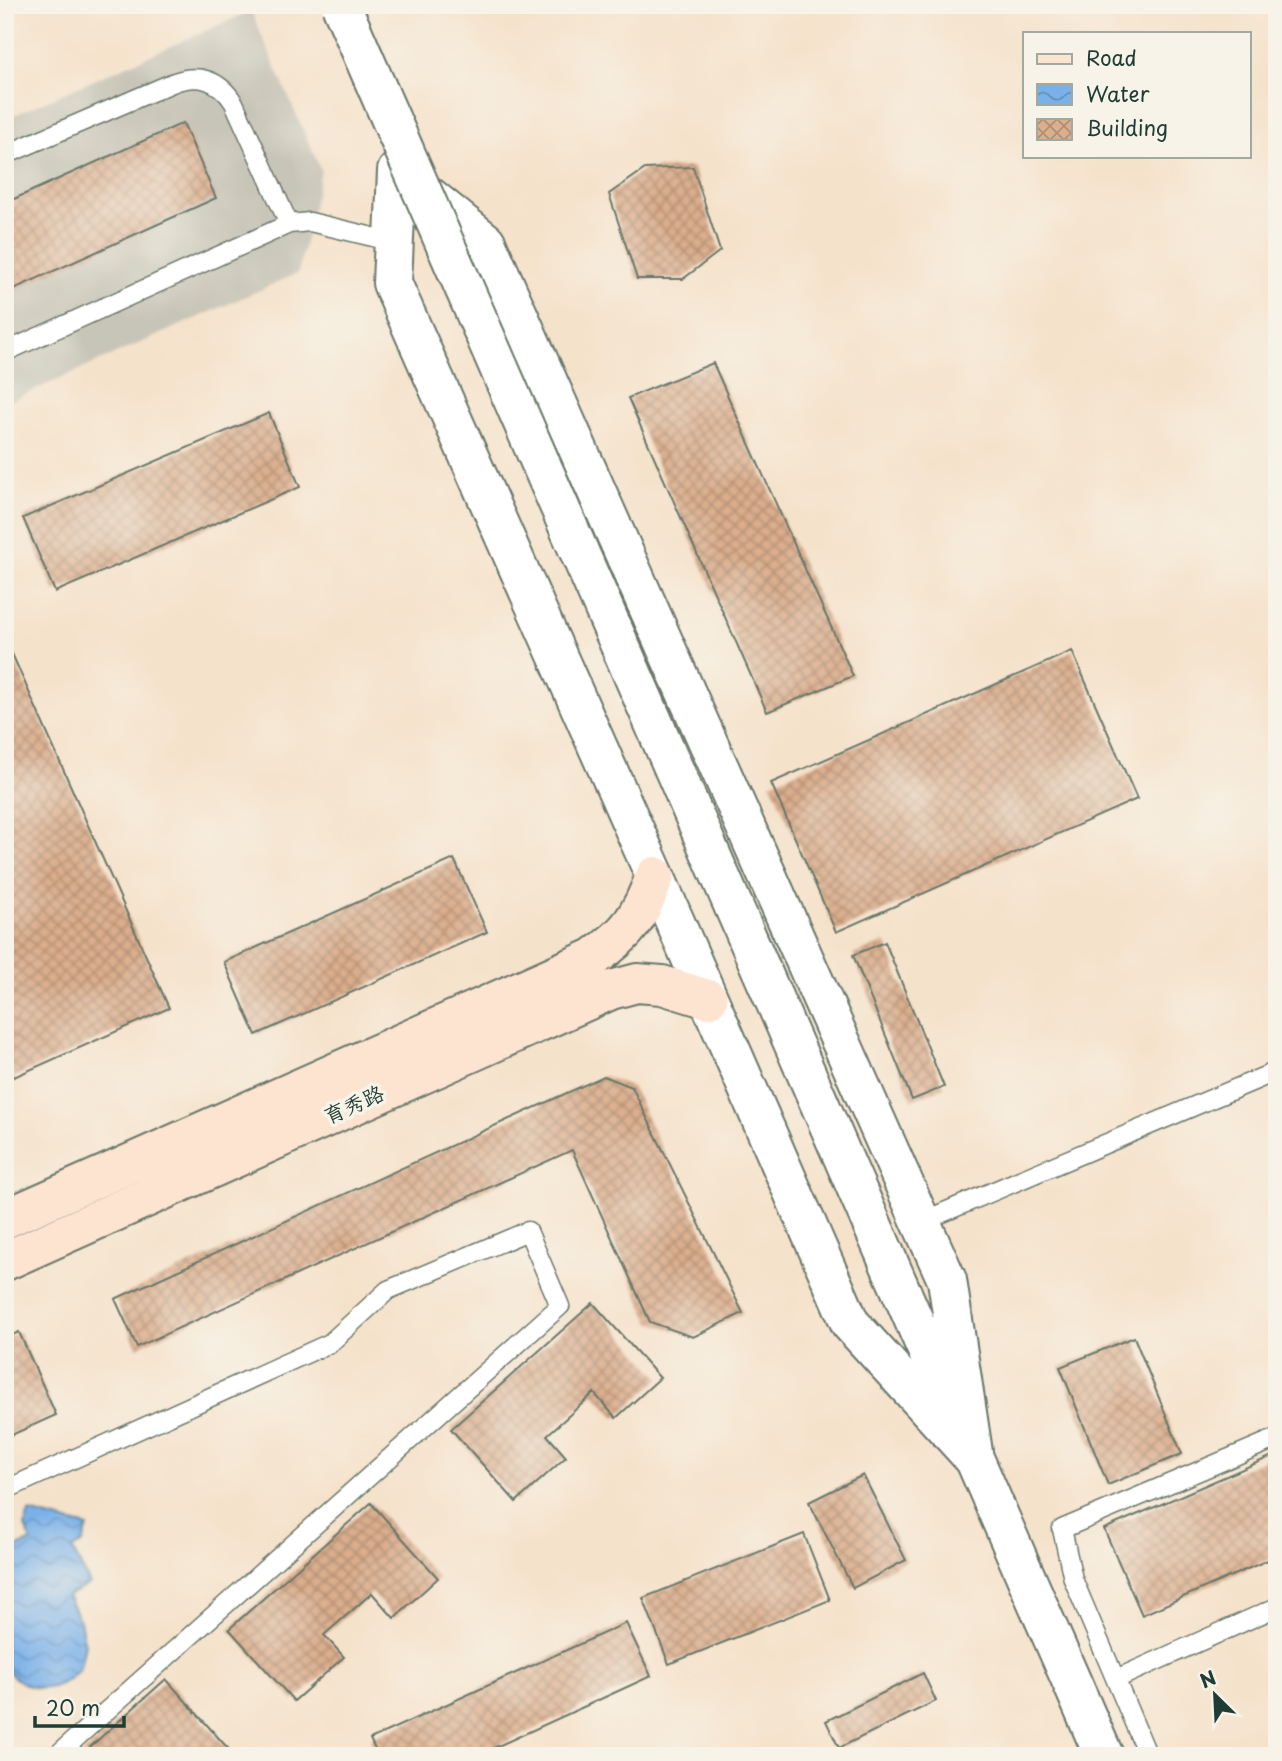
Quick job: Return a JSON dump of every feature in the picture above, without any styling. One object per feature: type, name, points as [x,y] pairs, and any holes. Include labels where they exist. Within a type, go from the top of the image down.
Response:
[{"type":"main road","name":"育秀路","points":[[5,1219],[593,958],[615,943],[632,925],[645,903],[655,876]]},
{"type":"main road","name":"育秀路","points":[[5,1261],[611,990],[637,983],[662,985],[708,999]]},
{"type":"street","points":[[341,5],[1104,1756]]},
{"type":"street","points":[[397,171],[486,242],[947,1280],[974,1458],[850,1323],[392,283],[397,171]]},
{"type":"lane","points":[[5,155],[183,78],[204,79],[227,92],[234,103],[289,224]]},
{"type":"lane","points":[[5,352],[289,224],[310,222],[394,242]]},
{"type":"lane","points":[[921,1222],[1277,1071]]},
{"type":"lane","points":[[5,1490],[330,1343],[388,1290],[528,1231],[560,1306],[56,1756]]},
{"type":"lane","points":[[1148,1756],[1073,1579],[1062,1529],[1277,1438]]},
{"type":"lane","points":[[1116,1679],[1277,1607]]},
{"type":"shaded area","points":[[251,11],[321,171],[298,273],[5,403],[5,119]]},
{"type":"water","points":[[29,1512],[88,1527],[83,1543],[72,1549],[90,1584],[67,1596],[80,1621],[85,1645],[79,1671],[63,1683],[45,1688],[22,1683],[5,1667],[5,1553],[31,1541],[25,1526]]},
{"type":"building","points":[[183,123],[216,198],[5,293],[5,203]]},
{"type":"building","points":[[693,167],[720,251],[683,279],[637,279],[609,194],[645,169]]},
{"type":"building","points":[[713,363],[853,676],[767,712],[628,398]]},
{"type":"building","points":[[269,413],[300,487],[55,592],[23,518]]},
{"type":"building","points":[[5,638],[169,1008],[14,1077],[5,1057]]},
{"type":"building","points":[[1072,651],[1137,799],[836,932],[771,783]]},
{"type":"building","points":[[454,859],[487,932],[256,1035],[224,962]]},
{"type":"building","points":[[885,942],[944,1087],[912,1100],[853,955]]},
{"type":"building","points":[[604,1076],[632,1087],[743,1313],[693,1337],[650,1322],[572,1150],[137,1347],[115,1299]]},
{"type":"building","points":[[593,1303],[660,1378],[616,1418],[594,1393],[547,1435],[566,1457],[516,1502],[451,1429]]},
{"type":"building","points":[[19,1332],[56,1415],[5,1438],[5,1338]]},
{"type":"building","points":[[1134,1337],[1182,1454],[1108,1485],[1060,1367]]},
{"type":"building","points":[[1277,1454],[1277,1556],[1142,1615],[1104,1529]]},
{"type":"building","points":[[863,1475],[906,1560],[853,1588],[809,1502]]},
{"type":"building","points":[[371,1503],[438,1578],[394,1618],[372,1593],[324,1635],[344,1657],[294,1701],[229,1629]]},
{"type":"building","points":[[804,1534],[830,1600],[669,1664],[643,1598]]},
{"type":"building","points":[[626,1623],[651,1676],[476,1756],[378,1756],[370,1739]]},
{"type":"building","points":[[923,1673],[936,1701],[839,1748],[826,1721]]},
{"type":"building","points":[[166,1679],[233,1754],[231,1756],[80,1756]]}]
